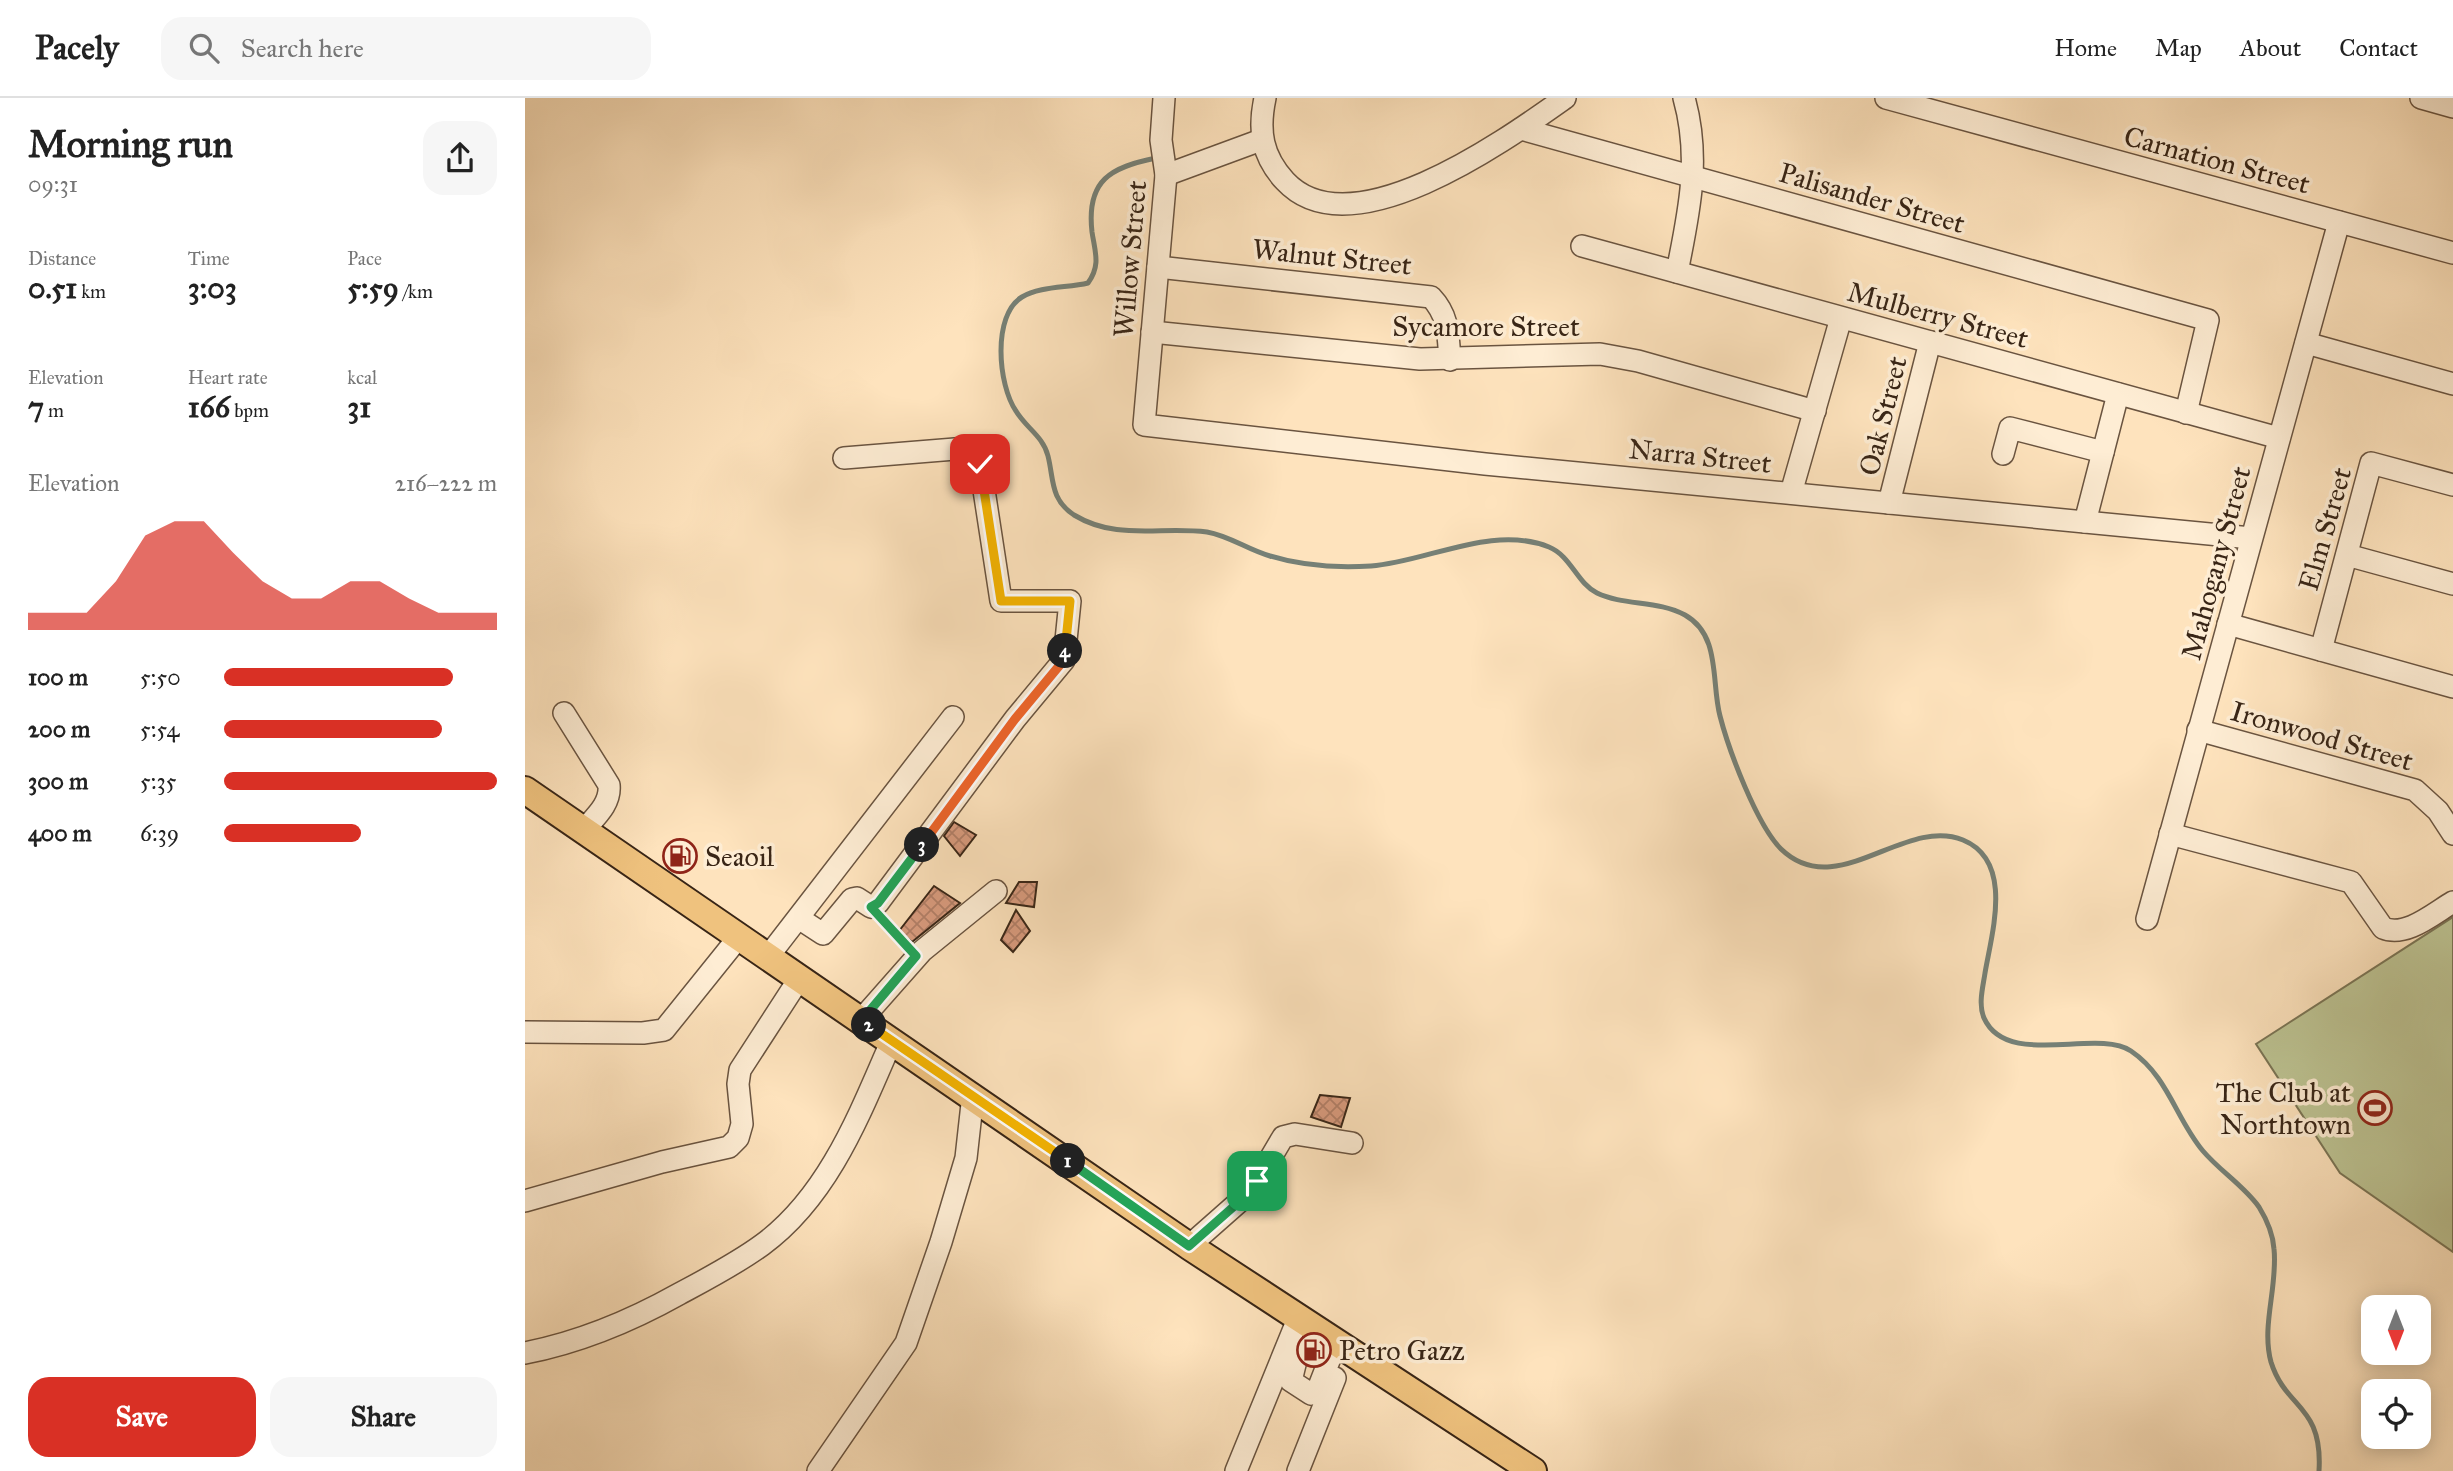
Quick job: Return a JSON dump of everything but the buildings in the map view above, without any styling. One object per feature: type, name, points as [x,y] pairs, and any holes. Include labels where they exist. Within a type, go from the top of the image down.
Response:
[{"type":"main road","points":[[525,790],[1189,1246],[1533,1471]]},
{"type":"street","name":"Willow Street","points":[[1144,425],[1166,175],[1161,140],[1164,98]]},
{"type":"street","points":[[1265,98],[1261,140],[1271,166],[1294,190],[1316,200],[1349,204],[1389,198],[1422,186],[1521,129],[1566,98]]},
{"type":"street","points":[[1677,272],[1694,177],[1693,144],[1683,98]]},
{"type":"street","name":"Carnation Street","points":[[1886,98],[1955,108],[2339,222],[2453,253]]},
{"type":"street","points":[[2421,98],[2453,107]]},
{"type":"street","name":"Palisander Street","points":[[1521,129],[2208,320],[2186,413]]},
{"type":"street","points":[[1166,175],[1261,140]]},
{"type":"street","name":"Mahogany Street","points":[[2147,919],[2339,222]]},
{"type":"street","name":"Mulberry Street","points":[[1583,246],[2279,438]]},
{"type":"street","name":"Walnut Street","points":[[1158,267],[1431,297],[1442,309],[1447,323],[1450,360]]},
{"type":"street","points":[[1791,493],[1841,317]]},
{"type":"street","name":"Sycamore Street","points":[[1152,332],[1450,360],[1600,354],[1639,361],[1815,411]]},
{"type":"street","name":"Oak Street","points":[[1889,503],[1930,342]]},
{"type":"street","points":[[2306,343],[2453,384]]},
{"type":"street","points":[[2085,522],[2118,394]]},
{"type":"street","name":"Narra Street","points":[[1144,425],[1471,462],[2251,538]]},
{"type":"street","points":[[2003,454],[2010,428],[2103,452]]},
{"type":"street","points":[[800,919],[823,934],[852,899],[857,898],[871,907],[878,903],[1015,719],[1064,660],[1070,601],[1001,601],[980,464],[955,449],[844,458]]},
{"type":"street","name":"Elm Street","points":[[2321,650],[2371,463],[2453,485]]},
{"type":"street","points":[[2347,555],[2453,584]]},
{"type":"street","points":[[2228,624],[2453,687]]},
{"type":"street","points":[[563,713],[609,785],[610,795],[605,805],[583,831]]},
{"type":"street","points":[[767,957],[800,919],[953,717]]},
{"type":"street","name":"Ironwood Street","points":[[2199,730],[2415,790],[2438,811],[2453,834]]},
{"type":"street","points":[[2170,834],[2351,883],[2383,928],[2390,931],[2408,928],[2453,902]]},
{"type":"street","points":[[862,1020],[916,956],[996,891]]},
{"type":"street","points":[[525,1032],[643,1033],[664,1030],[738,938]]},
{"type":"street","points":[[525,1201],[662,1162],[729,1147],[738,1138],[741,1124],[738,1084],[740,1070],[799,979]]},
{"type":"street","points":[[525,1353],[563,1346],[600,1334],[644,1313],[762,1245],[788,1223],[838,1155],[892,1040]]},
{"type":"street","points":[[818,1471],[906,1343],[941,1242],[966,1158],[972,1095]]},
{"type":"street","points":[[1189,1246],[1240,1201],[1257,1181],[1283,1137],[1295,1134],[1352,1143]]},
{"type":"street","points":[[1302,1322],[1291,1373],[1294,1385],[1311,1394],[1315,1392],[1341,1347]]},
{"type":"street","points":[[1236,1471],[1302,1322]]},
{"type":"street","points":[[1298,1471],[1341,1347]]},
{"type":"path","points":[[871,907],[916,956]]},
{"type":"green space","name":"The Club at Northtown","points":[[2453,917],[2453,1252],[2340,1173],[2256,1044]]},
{"type":"waterway","points":[[1156,158],[1114,172],[1098,188],[1091,214],[1096,264],[1088,283],[1046,289],[1022,297],[1012,306],[1002,334],[1002,368],[1010,399],[1016,411],[1046,449],[1054,488],[1066,509],[1090,523],[1106,528],[1207,532],[1270,556],[1320,566],[1371,566],[1482,542],[1527,541],[1557,551],[1584,583],[1597,593],[1618,600],[1664,607],[1685,615],[1704,634],[1710,647],[1717,703],[1730,748],[1754,806],[1781,849],[1802,863],[1825,867],[1848,864],[1918,839],[1941,836],[1963,840],[1979,850],[1989,864],[1996,899],[1981,1001],[1984,1018],[1995,1033],[2012,1041],[2031,1045],[2097,1043],[2116,1045],[2131,1051],[2144,1061],[2163,1085],[2203,1151],[2259,1207],[2269,1227],[2274,1249],[2268,1334],[2271,1362],[2285,1390],[2310,1420],[2319,1449],[2319,1471]]},
{"type":"place","name":"Seaoil","points":[[680,856]]},
{"type":"place","name":"The Club at Northtown","points":[[2375,1108]]},
{"type":"place","name":"Petro Gazz","points":[[1314,1350]]},
{"type":"route","points":[[980,464],[1001,601],[1070,601],[1064,660],[1015,719],[878,903],[871,907],[916,956],[862,1020],[1189,1246],[1240,1201],[1257,1181]]}]
